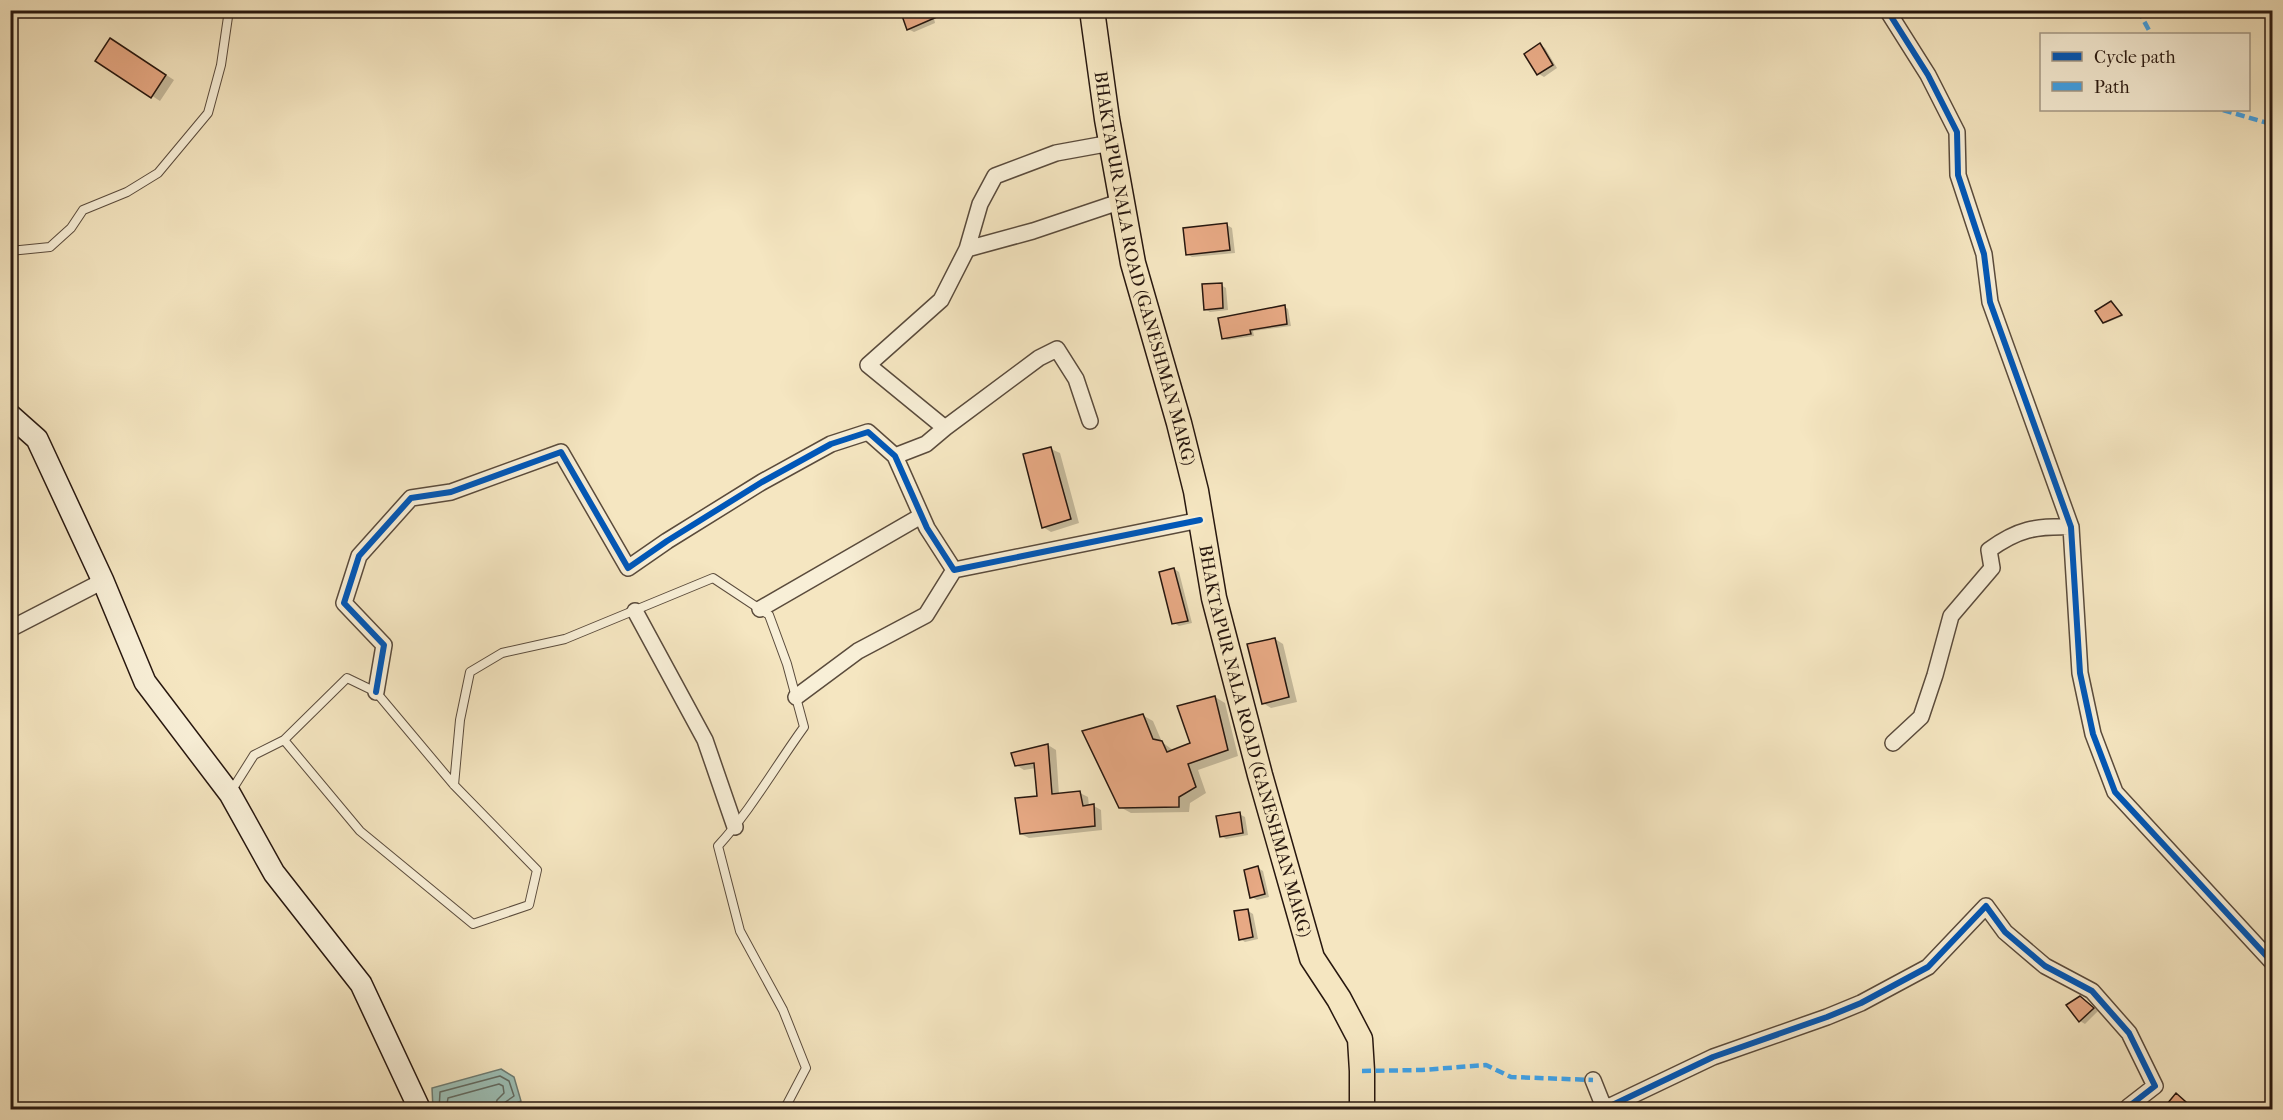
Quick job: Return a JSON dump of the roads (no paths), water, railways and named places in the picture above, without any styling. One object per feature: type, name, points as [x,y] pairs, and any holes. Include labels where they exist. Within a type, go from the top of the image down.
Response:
[{"type":"main road","name":"BHAKTAPUR NALA ROAD (GANESHMAN MARG)","points":[[1092,10],[1133,264],[1179,423],[1196,491],[1214,598],[1260,775],[1312,958],[1339,999],[1360,1039],[1362,1110]]},
{"type":"main road","points":[[10,415],[37,439],[103,581],[145,682],[230,794],[274,873],[361,984],[420,1110]]},
{"type":"street","points":[[1887,10],[1928,75],[1957,132],[1958,175],[1984,254],[1990,302],[2071,527],[2080,673],[2093,734],[2115,792],[2272,962]]},
{"type":"street","points":[[945,428],[868,364],[941,300],[967,249],[980,204],[995,176],[1056,153],[1112,143]]},
{"type":"street","points":[[967,249],[1033,231],[1122,201]]},
{"type":"street","points":[[895,456],[926,444],[1039,358],[1057,349],[1076,379],[1090,421]]},
{"type":"street","points":[[376,692],[384,645],[344,603],[359,556],[411,498],[452,492],[561,452],[628,568],[762,482],[831,444],[868,432],[895,456],[927,528],[954,570]]},
{"type":"street","points":[[760,609],[921,516]]},
{"type":"street","points":[[796,697],[858,651],[926,615],[954,570],[1200,520]]},
{"type":"street","points":[[1893,743],[1921,717],[1951,616],[1992,568],[1989,550],[2008,536],[2041,526],[2071,527]]},
{"type":"street","points":[[10,629],[103,581]]},
{"type":"street","points":[[635,610],[705,740],[735,827]]},
{"type":"street","points":[[1593,1080],[1605,1109],[1713,1057],[1827,1017],[1928,967],[1986,906],[2005,932],[2045,966],[2092,991],[2129,1033],[2155,1086],[2128,1107],[2132,1110]]},
{"type":"lane","points":[[10,251],[50,247],[71,228],[83,210],[127,192],[158,173],[208,113],[221,65],[229,10]]},
{"type":"lane","points":[[454,785],[460,720],[470,672],[502,652],[565,639],[713,578],[769,615],[788,664],[804,727],[735,827],[718,846],[740,931],[783,1010],[806,1068],[784,1110]]},
{"type":"lane","points":[[230,794],[254,756],[284,740],[346,678],[376,692],[454,785],[537,870],[529,905],[473,924],[360,831],[284,740]]},
{"type":"water","points":[[501,1069],[514,1077],[521,1101],[507,1107],[508,1109],[433,1109],[432,1088]]}]
